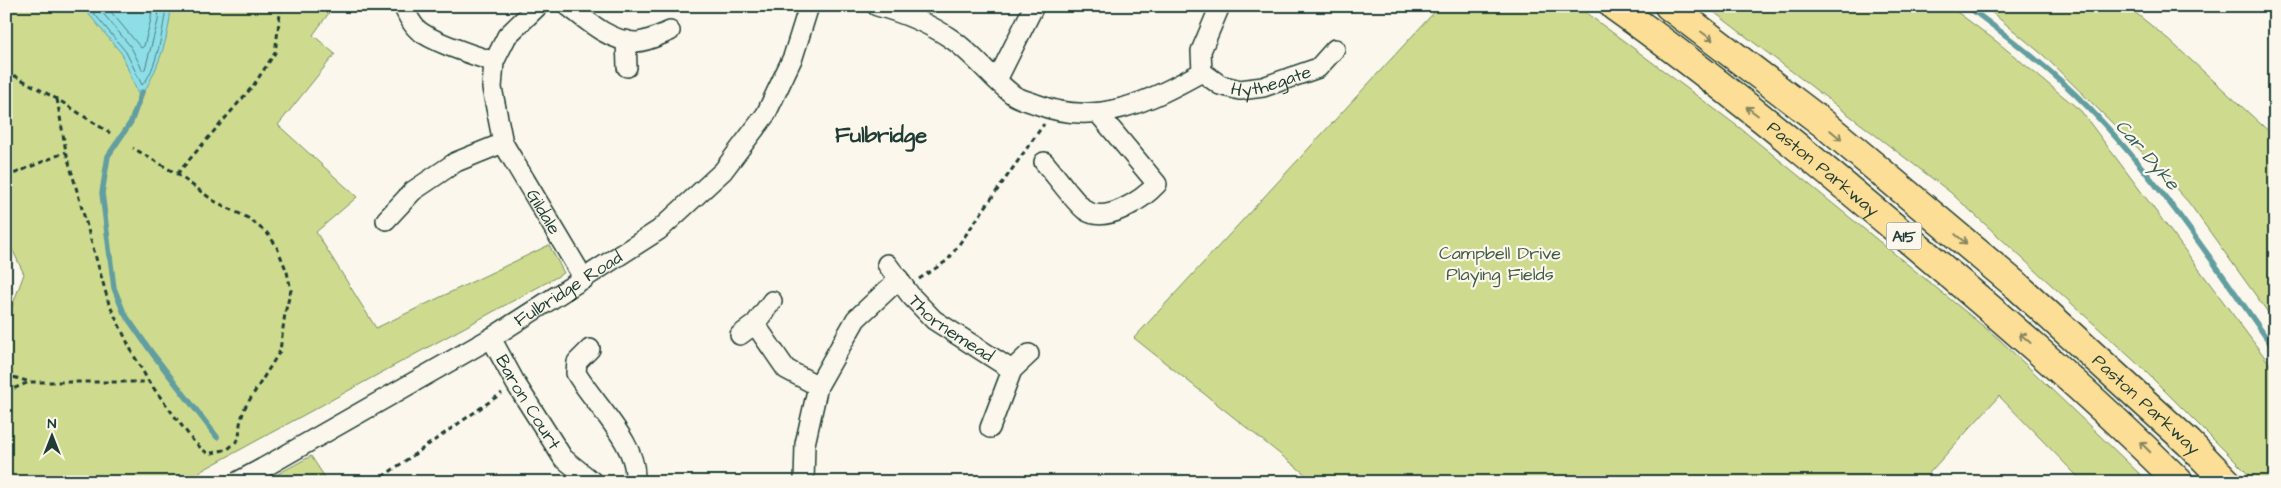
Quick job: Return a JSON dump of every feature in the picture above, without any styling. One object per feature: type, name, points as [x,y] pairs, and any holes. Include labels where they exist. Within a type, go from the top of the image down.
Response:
[{"type":"highway","name":"Paston Parkway","points":[[1614,6],[1782,133],[1991,308],[2119,421],[2179,482]]},
{"type":"highway","name":"Paston Parkway","points":[[1669,6],[1824,124],[2017,286],[2189,443],[2227,482]]},
{"type":"street","points":[[403,6],[418,30],[450,46],[494,62]]},
{"type":"street","name":"Gildale","points":[[538,6],[507,36],[494,62],[492,88],[502,143],[584,280]]},
{"type":"street","points":[[568,6],[601,30],[620,39],[638,42],[670,31]]},
{"type":"street","name":"Fulbridge Road","points":[[237,482],[491,338],[584,280],[659,230],[723,172],[766,114],[793,57],[809,6]]},
{"type":"street","name":"Hythegate","points":[[877,6],[903,13],[951,38],[1014,96],[1055,110],[1098,113],[1134,105],[1159,96],[1202,72]]},
{"type":"street","points":[[997,80],[1034,6]]},
{"type":"street","name":"Hythegate","points":[[1202,72],[1201,51],[1220,6]]},
{"type":"street","points":[[626,40],[627,67]]},
{"type":"street","name":"Hythegate","points":[[1202,72],[1226,87],[1240,90],[1263,87],[1318,68],[1335,49]]},
{"type":"street","points":[[1044,162],[1086,210],[1099,215],[1127,207],[1145,197],[1157,184],[1098,113]]},
{"type":"street","points":[[386,220],[413,191],[456,162],[502,143]]},
{"type":"street","name":"Thornemead","points":[[887,264],[934,320],[1012,370]]},
{"type":"street","name":"Thornemead","points":[[804,482],[805,444],[818,386],[856,319],[902,284]]},
{"type":"street","points":[[772,301],[748,330],[786,369],[818,386]]},
{"type":"street","name":"Baron Court","points":[[491,338],[516,384],[563,458],[582,479]]},
{"type":"street","points":[[590,349],[577,362],[576,373],[631,453],[637,472],[634,482]]},
{"type":"street","name":"Thornemead","points":[[990,428],[1012,370],[1029,354]]},
{"type":"path","points":[[177,174],[253,86],[275,53],[281,6]]},
{"type":"path","points":[[6,71],[57,99],[110,133]]},
{"type":"path","points":[[57,99],[66,152],[109,304],[133,354],[149,382],[194,442],[208,454],[228,449],[239,439],[244,409],[280,351],[284,314],[291,290],[287,272],[276,245],[267,233],[248,218],[214,200],[177,174],[133,148]]},
{"type":"path","points":[[902,284],[948,260],[1055,110]]},
{"type":"path","points":[[6,177],[66,152]]},
{"type":"path","points":[[6,372],[13,377],[30,382],[149,382]]},
{"type":"path","points":[[6,392],[30,382]]},
{"type":"path","points":[[375,482],[516,384]]},
{"type":"green space","points":[[6,6],[334,6],[313,35],[335,54],[278,125],[357,197],[316,232],[376,328],[549,245],[564,273],[181,482],[6,482],[6,313],[10,312],[24,274],[6,236]]},
{"type":"green space","name":"Campbell Drive Playing Fields","points":[[1440,6],[1577,6],[1740,128],[1999,339],[2148,482],[2083,482],[1999,396],[1921,482],[1315,482],[1134,338]]},
{"type":"green space","points":[[1706,6],[1949,6],[1996,41],[2081,111],[2275,371],[2275,482],[2256,482],[2142,368],[1950,192]]},
{"type":"green space","points":[[1984,6],[2127,6],[2168,39],[2275,137],[2275,322],[2189,203],[2153,163],[2043,55]]},
{"type":"green space","points":[[311,456],[328,482],[263,482]]},
{"type":"water","points":[[82,6],[171,6],[168,31],[161,55],[140,99],[122,54]]},
{"type":"waterway","name":"Car Dyke","points":[[1967,6],[2059,79],[2113,134],[2186,224],[2275,350]]},
{"type":"waterway","points":[[142,92],[131,122],[108,156],[102,193],[114,288],[124,313],[152,353],[217,437]]},
{"type":"district","name":"Fulbridge","points":[[881,134]]}]
